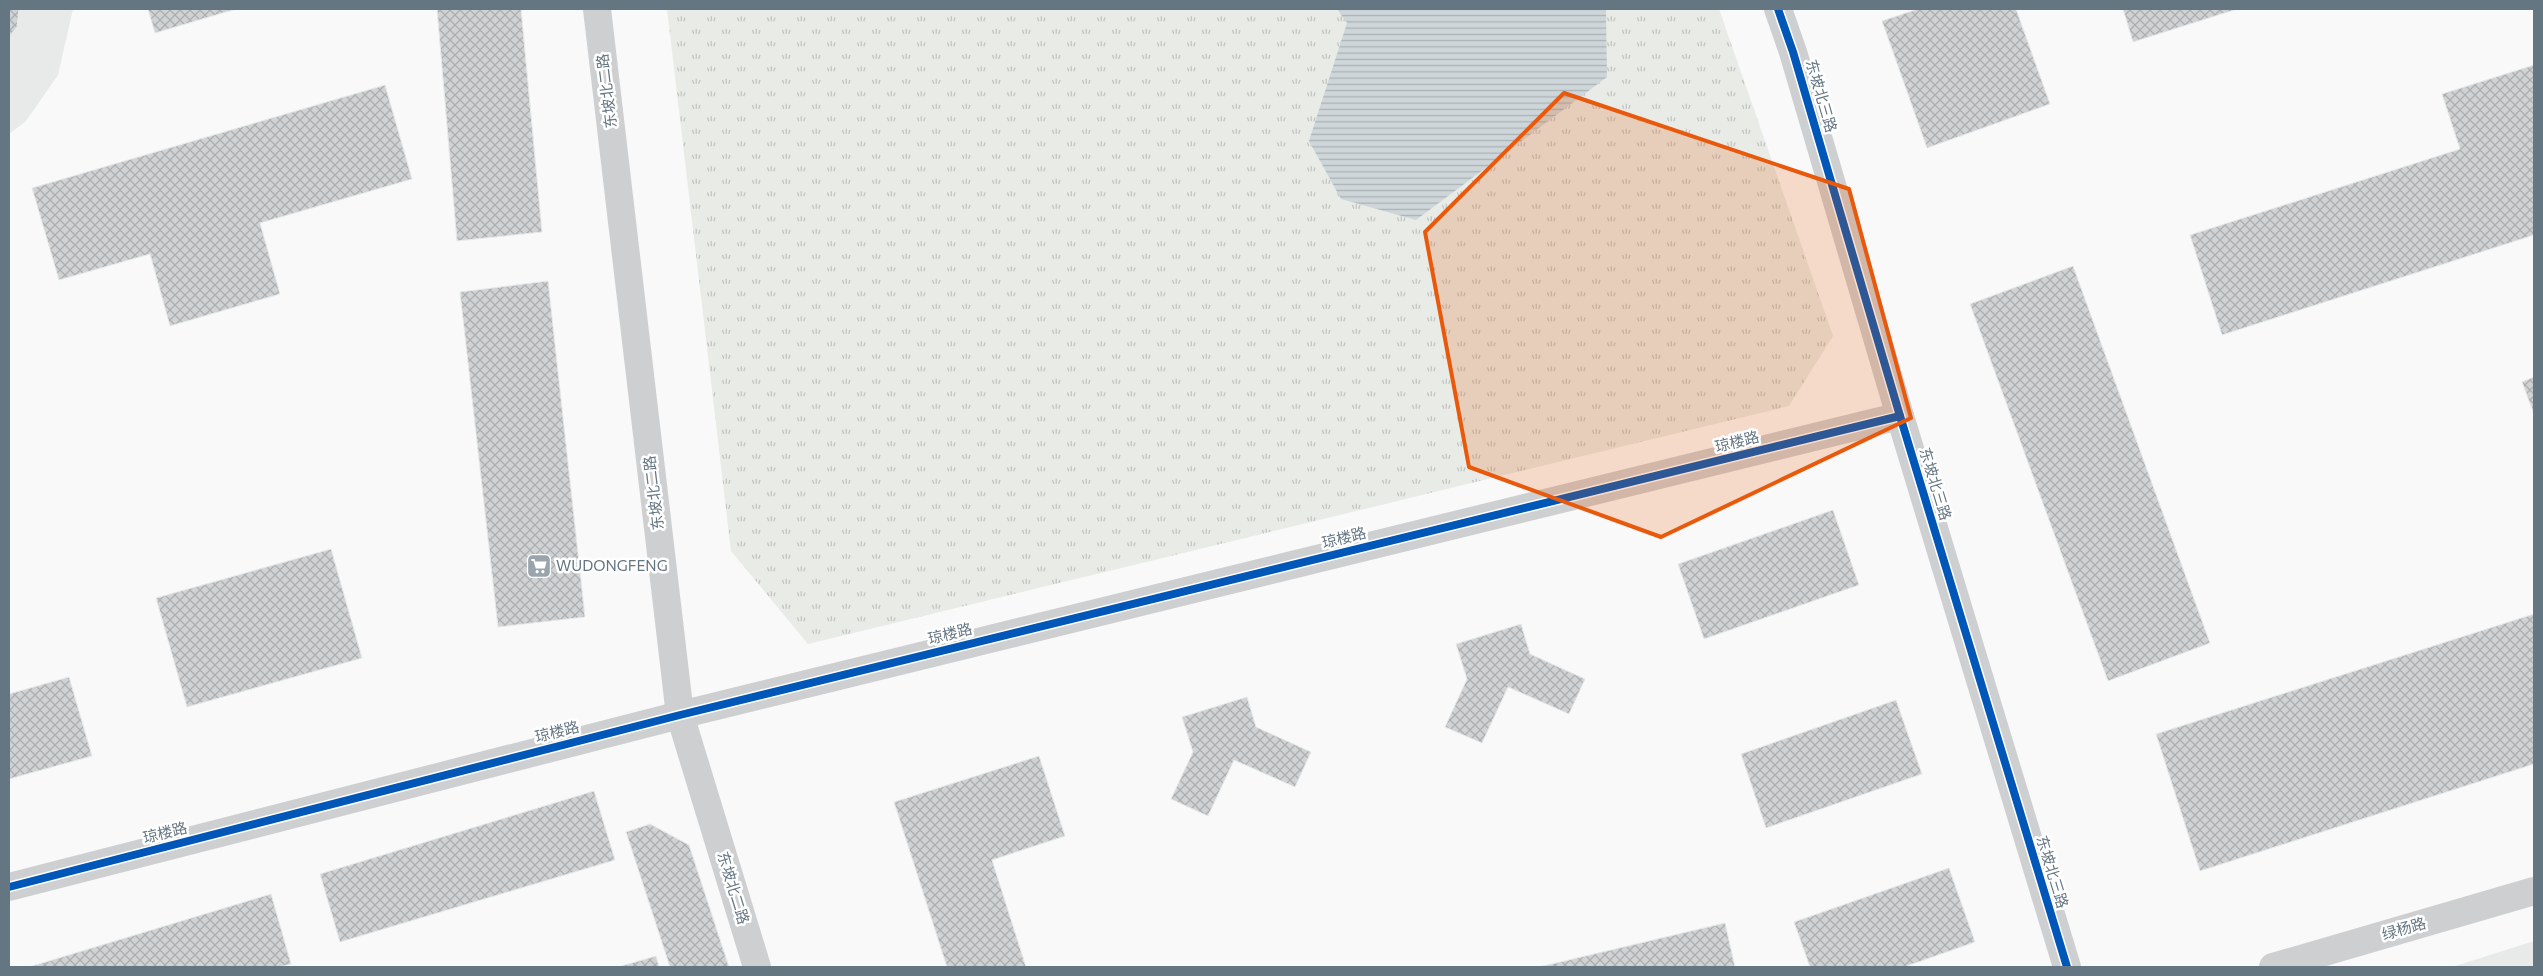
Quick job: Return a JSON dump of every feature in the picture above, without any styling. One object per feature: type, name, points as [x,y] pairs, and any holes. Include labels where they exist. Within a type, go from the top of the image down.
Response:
[{"type":"street","name":"东坡北二路","points":[[597,9],[680,715],[758,967]]},
{"type":"street","name":"东坡北三路","points":[[1778,9],[1793,52],[1900,416],[2067,967]]},
{"type":"street","name":"琼楼路","points":[[9,887],[680,715],[1900,416]]},
{"type":"street","name":"绿杨路","points":[[2273,967],[2534,891]]},
{"type":"highlighted area","points":[[1564,93],[1849,189],[1911,418],[1661,537],[1469,467],[1425,232]]},
{"type":"shaded area","points":[[9,9],[73,9],[58,75],[26,121],[9,134]]},
{"type":"shaded area","points":[[1337,9],[1606,9],[1607,77],[1416,220],[1341,199],[1309,141],[1347,23]]},
{"type":"shaded area","points":[[2534,941],[2534,967],[2452,967]]},
{"type":"green space","points":[[667,9],[1719,9],[1833,336],[1789,406],[808,644],[731,551]]},
{"type":"building","points":[[9,9],[19,9],[17,27],[9,37]]},
{"type":"building","points":[[148,9],[236,9],[155,33]]},
{"type":"building","points":[[437,9],[521,9],[542,232],[457,241]]},
{"type":"building","points":[[1918,9],[2016,9],[2050,104],[1927,148],[1882,21]]},
{"type":"building","points":[[2123,9],[2237,9],[2133,42]]},
{"type":"building","points":[[2534,65],[2534,235],[2222,335],[2190,235],[2460,149],[2442,94]]},
{"type":"building","points":[[385,85],[412,179],[260,223],[280,294],[170,326],[150,254],[59,280],[32,188]]},
{"type":"building","points":[[2073,266],[2210,643],[2108,681],[1970,304]]},
{"type":"building","points":[[548,281],[585,617],[498,627],[460,292]]},
{"type":"building","points":[[2534,377],[2534,414],[2522,382]]},
{"type":"building","points":[[1833,510],[1859,585],[1704,639],[1678,564]]},
{"type":"building","points":[[331,549],[362,658],[187,707],[156,598]]},
{"type":"building","points":[[2534,614],[2534,764],[2200,871],[2156,734]]},
{"type":"building","points":[[1521,624],[1530,654],[1585,679],[1569,714],[1508,687],[1482,743],[1445,727],[1467,679],[1456,644]]},
{"type":"building","points":[[69,677],[92,756],[9,779],[9,694]]},
{"type":"building","points":[[1247,697],[1256,727],[1311,752],[1295,787],[1234,760],[1208,816],[1171,799],[1193,752],[1182,717]]},
{"type":"building","points":[[1896,700],[1922,774],[1766,828],[1741,754]]},
{"type":"building","points":[[1039,756],[1065,836],[992,860],[1026,967],[947,967],[894,802]]},
{"type":"building","points":[[594,791],[615,860],[340,942],[320,874]]},
{"type":"building","points":[[650,824],[689,845],[729,967],[670,967],[626,832]]},
{"type":"building","points":[[1949,868],[1975,942],[1904,967],[1810,967],[1794,922]]},
{"type":"building","points":[[271,894],[291,964],[279,967],[29,967]]},
{"type":"building","points":[[1725,923],[1735,967],[1539,967]]},
{"type":"building","points":[[656,956],[659,967],[618,967]]},
{"type":"cycle path","points":[[1778,9],[1793,52],[1900,416],[2067,967]]},
{"type":"cycle path","points":[[9,887],[680,715],[1900,416]]},
{"type":"place","name":"WUDONGFENG","points":[[539,566]]}]
